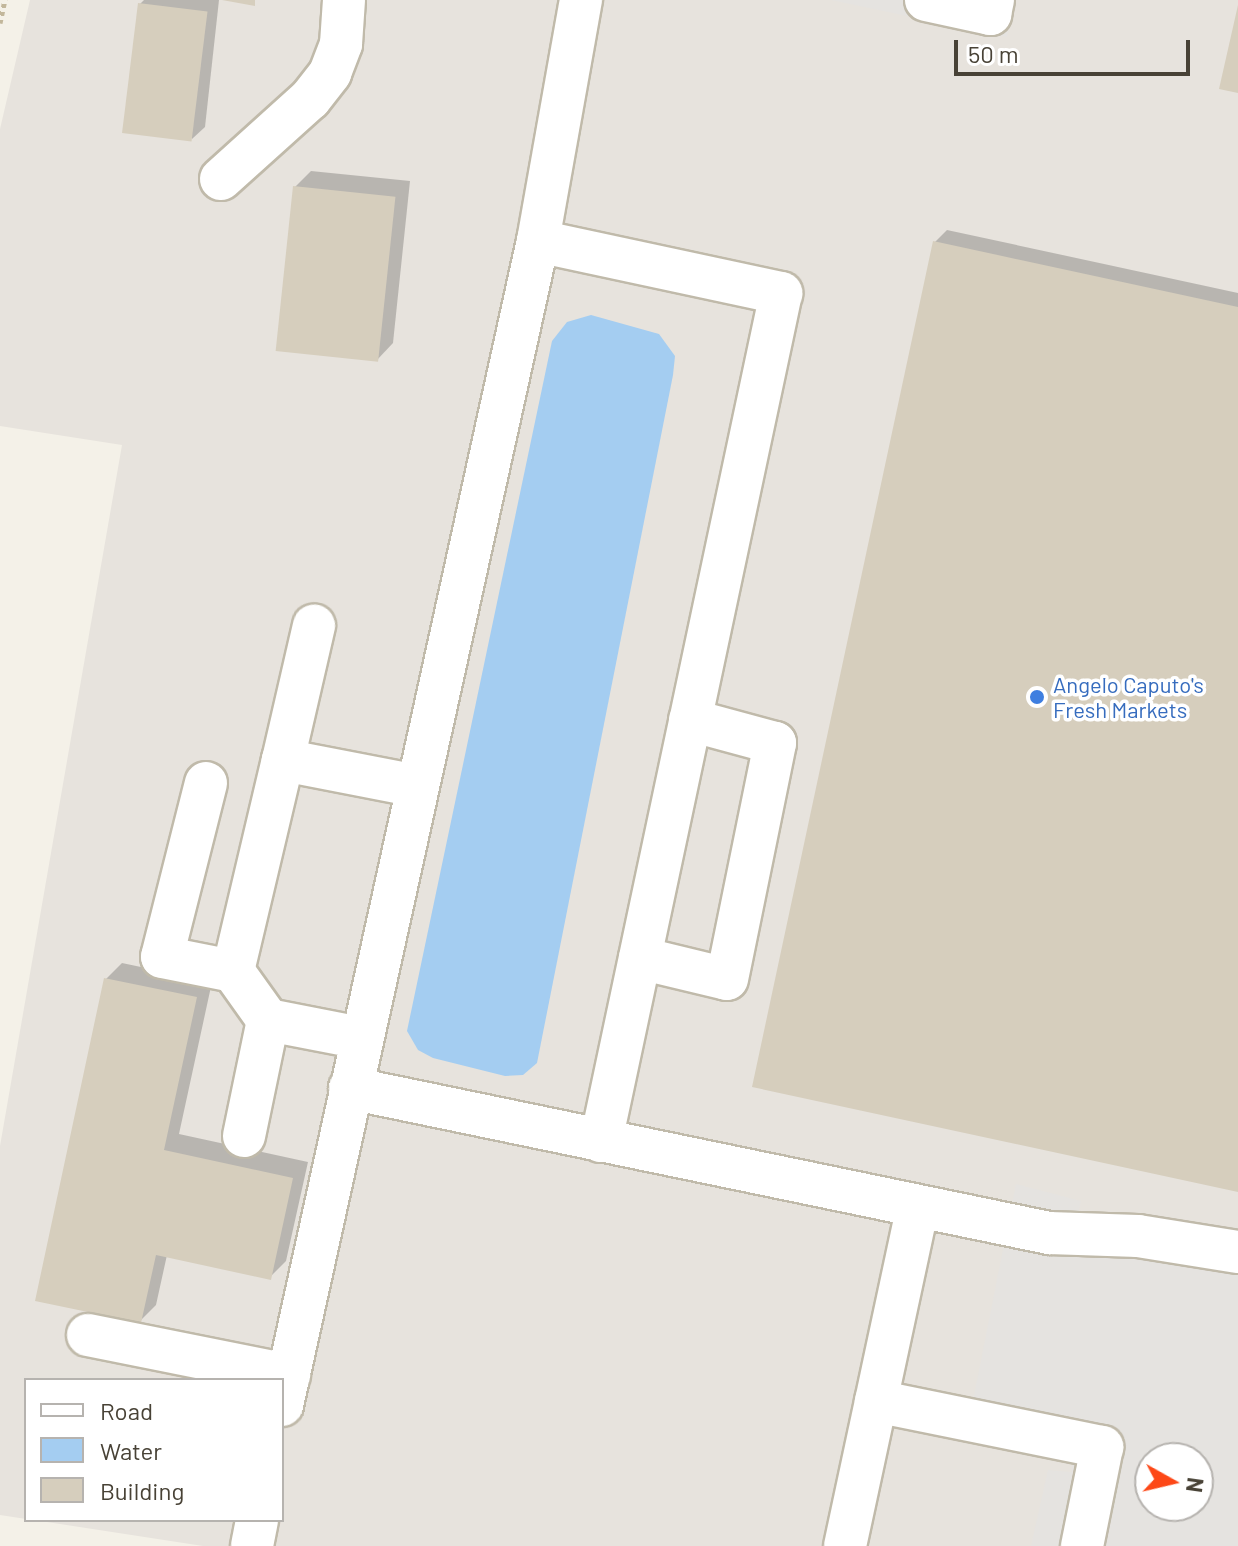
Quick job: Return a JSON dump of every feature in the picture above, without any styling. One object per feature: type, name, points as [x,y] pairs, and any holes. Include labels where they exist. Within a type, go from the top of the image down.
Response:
[{"type":"lane","points":[[221,179],[310,99],[330,73],[341,44],[344,0]]},
{"type":"lane","points":[[285,1390],[538,241],[581,0]]},
{"type":"lane","points":[[926,0],[990,14],[993,0]]},
{"type":"lane","points":[[538,241],[781,293],[601,1141]]},
{"type":"lane","points":[[233,971],[314,626]]},
{"type":"lane","points":[[640,958],[727,979],[775,743],[690,720]]},
{"type":"lane","points":[[283,760],[417,786]]},
{"type":"lane","points":[[206,783],[162,957],[233,971],[268,1020],[361,1038]]},
{"type":"lane","points":[[244,1136],[268,1020]]},
{"type":"lane","points":[[350,1088],[917,1209],[1049,1233],[1138,1236],[1238,1252]]},
{"type":"lane","points":[[845,1546],[917,1209]]},
{"type":"lane","points":[[88,1335],[242,1378]]},
{"type":"lane","points":[[876,1401],[1102,1447],[1082,1546]]},
{"type":"lane","points":[[252,1546],[257,1522]]},
{"type":"path","points":[[0,23],[5,0]]},
{"type":"shaded area","points":[[30,0],[1238,0],[1238,1546],[203,1546],[47,1522],[284,1522],[284,1378],[24,1378],[24,1519],[0,1515],[0,1146],[122,445],[0,426],[0,129]]},
{"type":"shaded area","points":[[831,0],[1014,0],[1007,37]]},
{"type":"shaded area","points":[[1016,1184],[1081,1201],[1077,1219],[1238,1234],[1238,1546],[1031,1546],[1048,1470],[1072,1472],[1072,1460],[966,1436]]},
{"type":"water","points":[[591,315],[659,334],[675,356],[673,375],[537,1063],[523,1075],[505,1076],[433,1058],[418,1050],[407,1031],[552,341],[567,322]]},
{"type":"building","points":[[222,0],[255,0],[255,6]]},
{"type":"building","points":[[138,3],[207,12],[192,142],[122,133]]},
{"type":"building","points":[[1238,5],[1238,93],[1219,89]]},
{"type":"building","points":[[293,186],[395,197],[378,362],[276,351]]},
{"type":"building","name":"Angelo Caputo's Fresh Markets","points":[[933,241],[1238,307],[1238,1192],[752,1087]]},
{"type":"building","points":[[104,978],[197,997],[164,1150],[293,1178],[271,1280],[156,1255],[141,1323],[35,1301]]},
{"type":"place","name":"Angelo Caputo's Fresh Markets","points":[[1037,697]]}]
